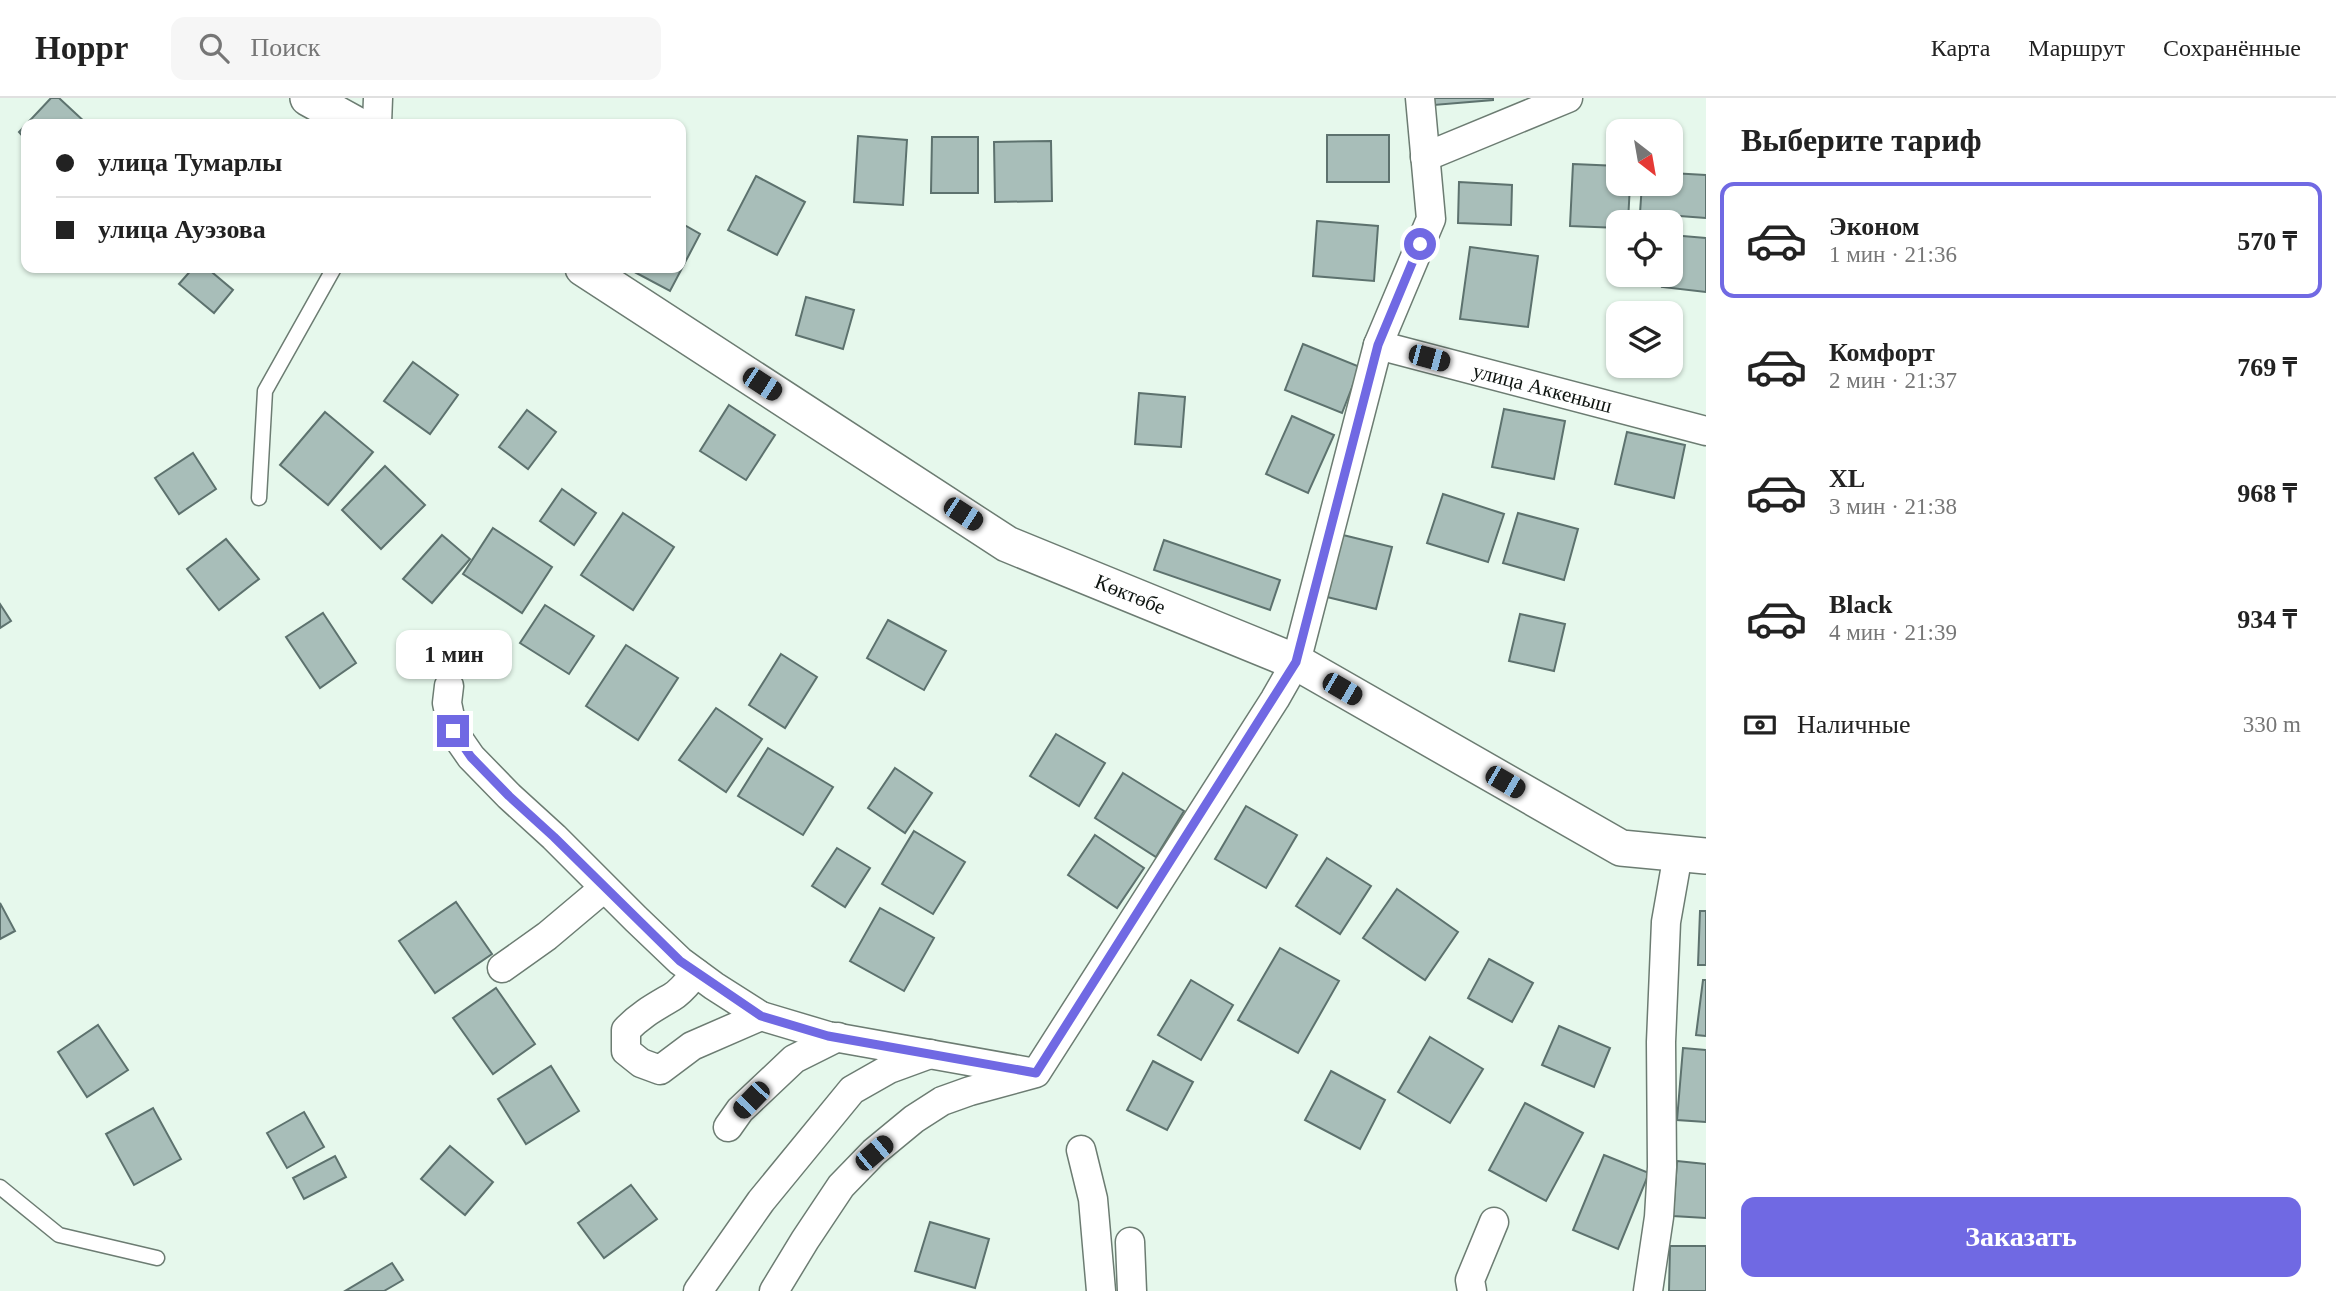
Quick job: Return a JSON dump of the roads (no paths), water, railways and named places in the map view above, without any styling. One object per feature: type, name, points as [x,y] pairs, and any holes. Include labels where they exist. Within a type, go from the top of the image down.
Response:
[{"type":"street","points":[[308,98],[346,119]]},
{"type":"street","points":[[377,119],[378,98]]},
{"type":"street","points":[[774,1291],[841,1186],[914,1119],[942,1101],[1036,1073],[1296,662],[1378,345],[1431,219],[1420,98]]},
{"type":"street","points":[[1425,158],[1568,98]]},
{"type":"street","name":"Көктөбе","points":[[591,273],[1007,544],[1296,662],[1621,848],[1692,855]]},
{"type":"street","name":"улица Аккеныш","points":[[1378,345],[1706,431]]},
{"type":"street","points":[[449,686],[447,703],[453,731],[471,757],[680,961],[761,1016],[838,1037],[1036,1073]]},
{"type":"street","points":[[1648,1291],[1659,1217],[1662,1167],[1661,1042],[1666,922],[1692,855]]},
{"type":"street","points":[[502,968],[547,936],[604,888]]},
{"type":"street","points":[[696,973],[674,997],[637,1018],[626,1030],[626,1051],[641,1063],[660,1070],[692,1046],[761,1016]]},
{"type":"street","points":[[728,1127],[740,1110],[794,1059],[838,1037]]},
{"type":"street","points":[[698,1291],[761,1201],[852,1090],[889,1069],[930,1054]]},
{"type":"street","points":[[1081,1150],[1093,1199],[1101,1291]]},
{"type":"street","points":[[1472,1291],[1470,1280],[1494,1222]]},
{"type":"street","points":[[1130,1242],[1132,1291]]},
{"type":"lane","points":[[259,498],[265,391],[331,273]]},
{"type":"lane","points":[[0,1187],[58,1235],[157,1258]]}]
